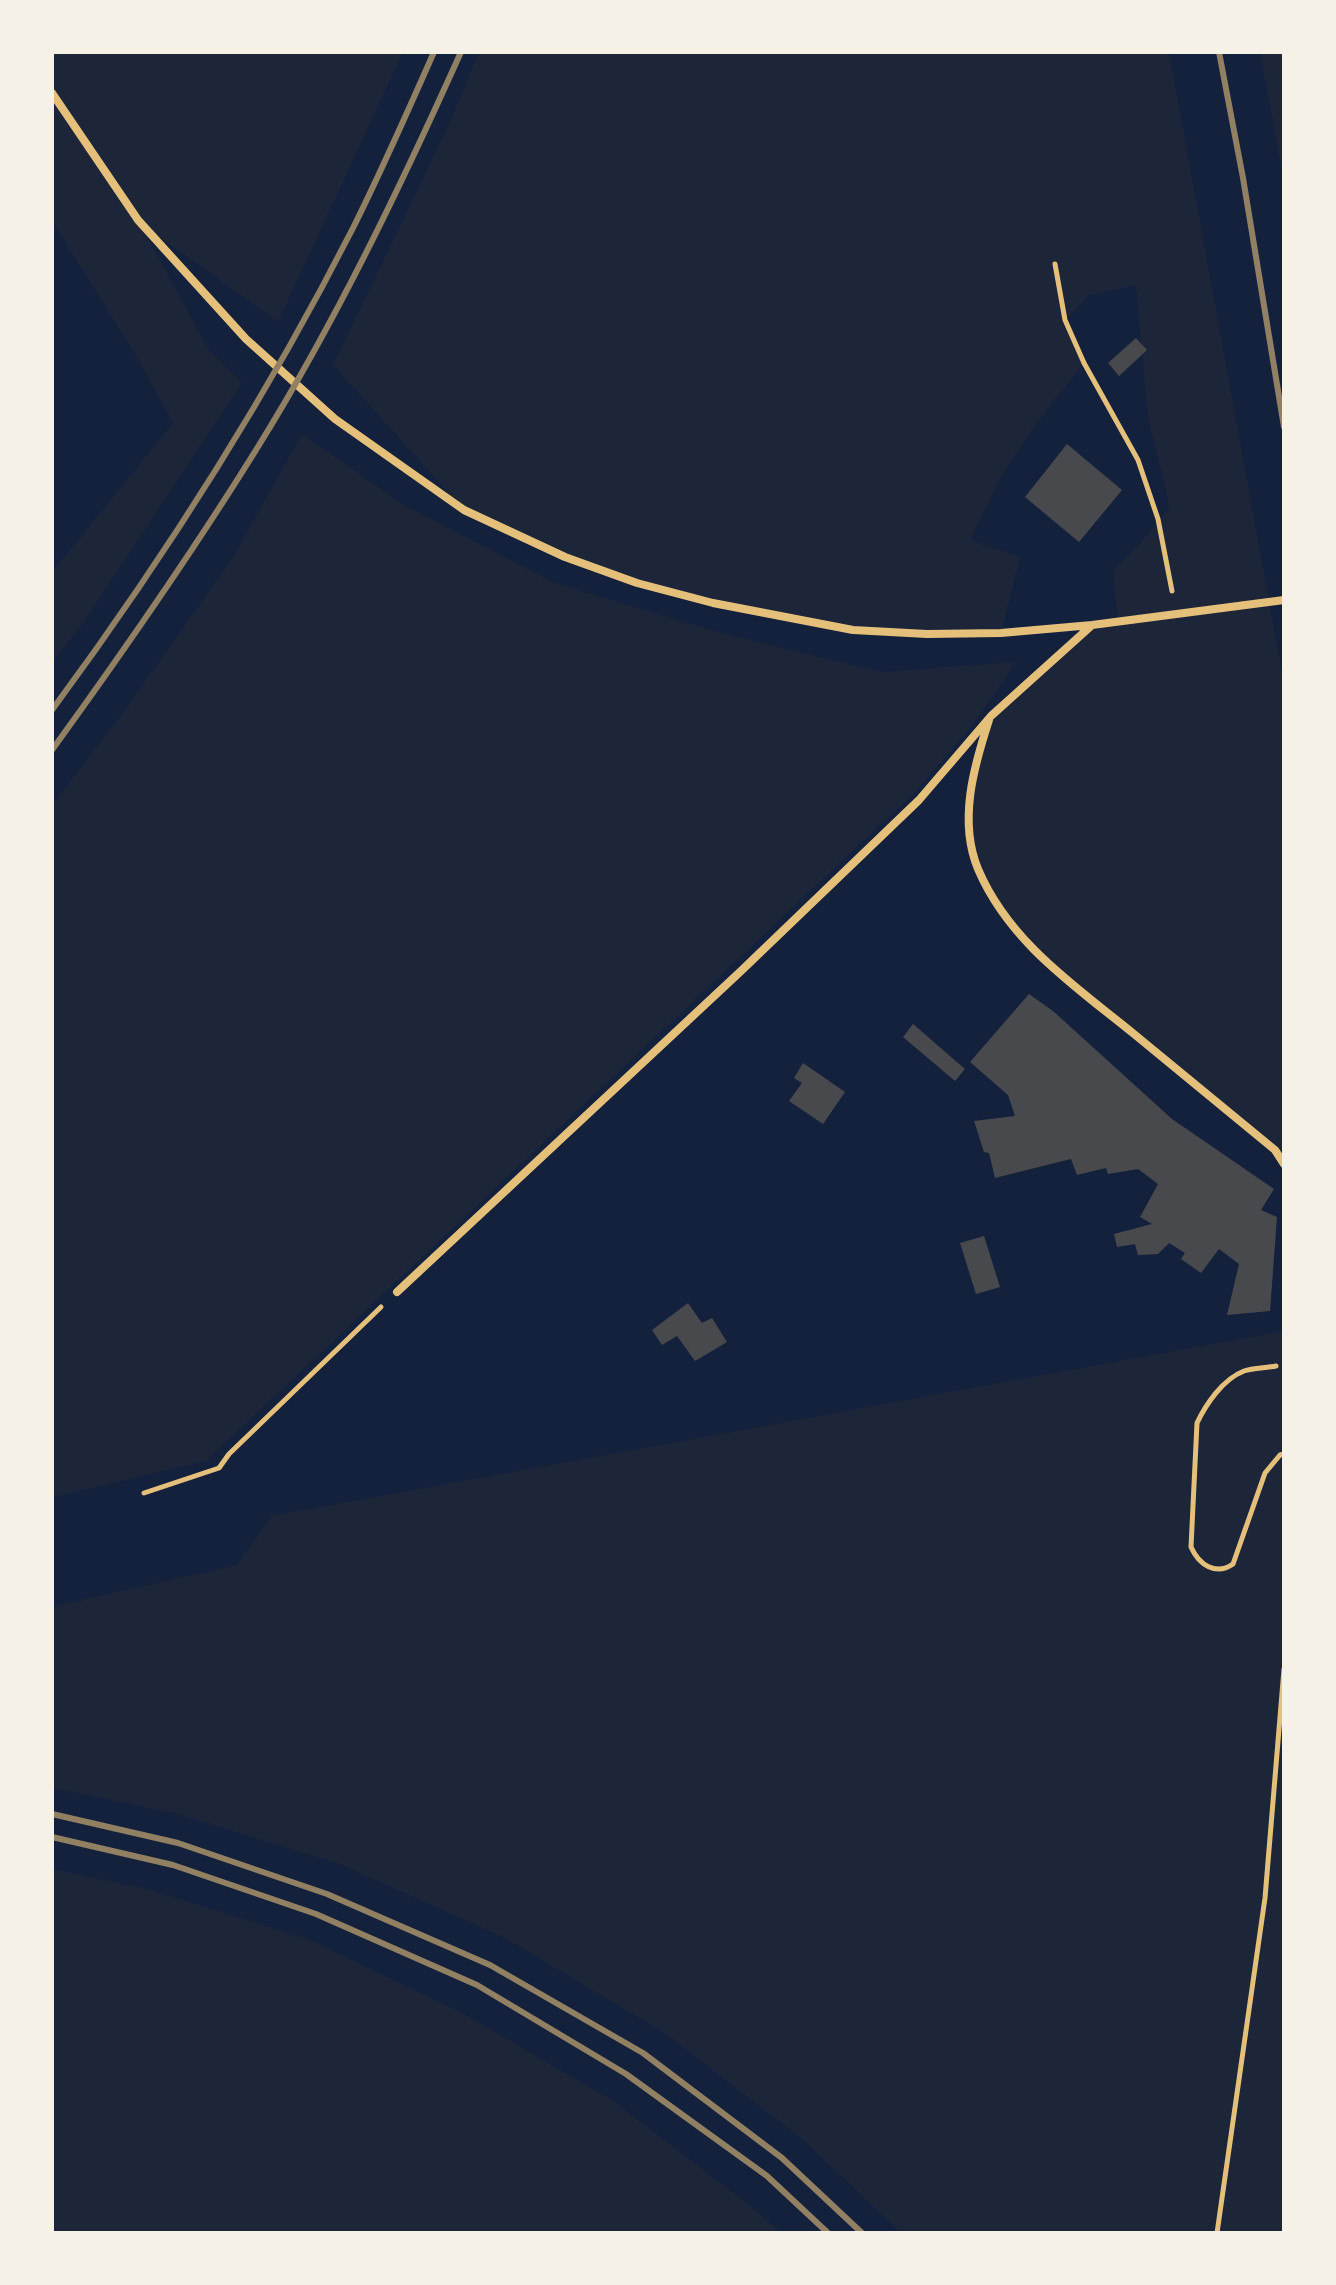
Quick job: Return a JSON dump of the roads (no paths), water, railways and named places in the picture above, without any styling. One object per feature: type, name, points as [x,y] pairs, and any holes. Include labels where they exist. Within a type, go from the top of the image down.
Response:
[{"type":"street","points":[[52,93],[138,220],[246,339],[335,419],[464,510],[565,557],[653,587],[713,603],[853,630],[986,633],[1092,625],[1284,600]]},
{"type":"street","points":[[397,1292],[919,800],[991,716],[1092,625]]},
{"type":"street","points":[[991,716],[976,759],[969,809],[977,866],[1002,915],[1039,957],[1275,1150],[1284,1164]]},
{"type":"railway","points":[[52,710],[174,535],[286,353],[353,228],[434,52]]},
{"type":"railway","points":[[52,750],[182,564],[285,402],[365,254],[461,52]]},
{"type":"railway","points":[[1219,52],[1284,427]]},
{"type":"railway","points":[[52,1814],[178,1843],[327,1894],[490,1965],[643,2053],[782,2158],[862,2233]]},
{"type":"railway","points":[[52,1837],[173,1865],[316,1914],[477,1985],[626,2074],[767,2176],[828,2233]]}]
